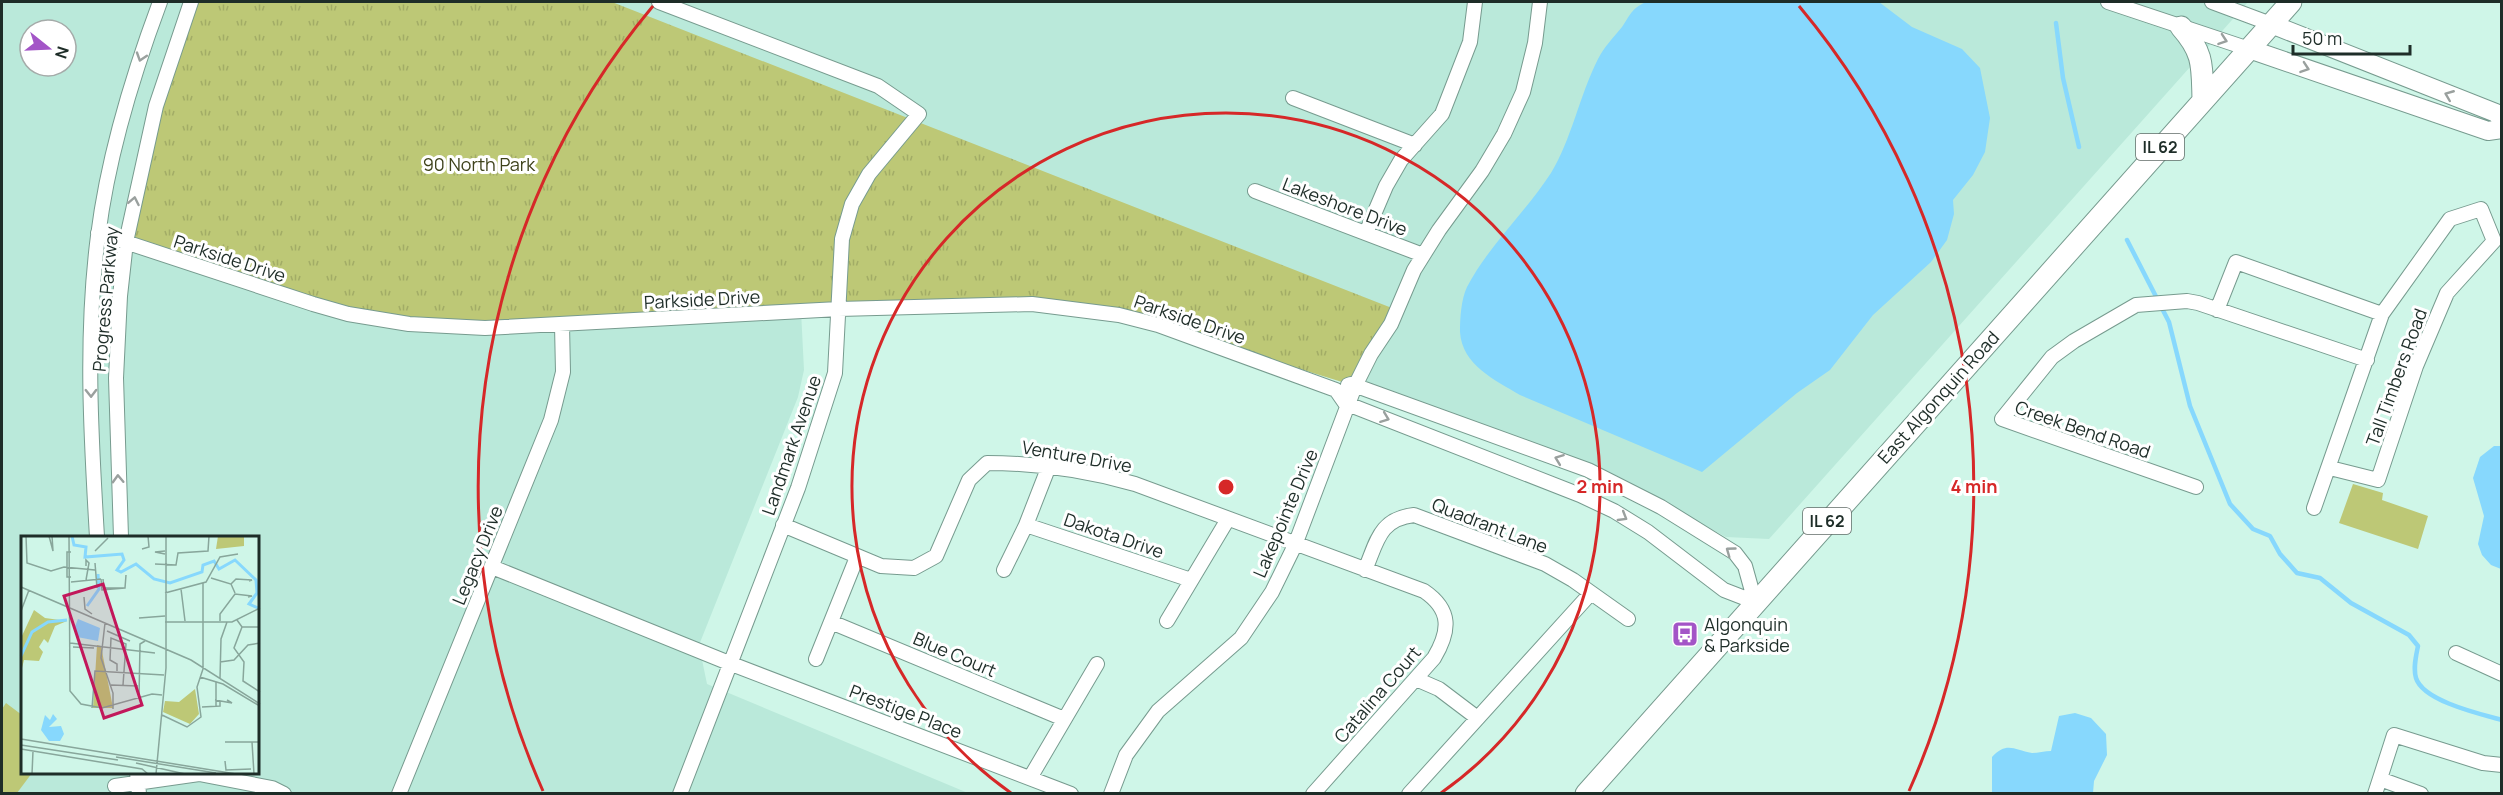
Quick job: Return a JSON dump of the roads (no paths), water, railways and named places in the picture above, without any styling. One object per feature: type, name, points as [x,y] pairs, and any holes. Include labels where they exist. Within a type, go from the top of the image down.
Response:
[{"type":"main road","name":"East Algonquin Road","points":[[1586,794],[2291,2]]},
{"type":"main road","points":[[2181,27],[2193,40],[2202,61],[2203,99]]},
{"type":"street","name":"Progress Parkway","points":[[97,536],[90,357],[98,233],[128,98],[160,2]]},
{"type":"street","name":"Progress Parkway","points":[[121,536],[116,378],[120,296],[126,242],[156,105],[191,2]]},
{"type":"street","name":"Landmark Avenue","points":[[659,2],[878,86],[919,114],[869,174],[852,204],[842,238],[835,373],[798,489],[680,794]]},
{"type":"street","points":[[1366,233],[1386,186],[1401,160],[1442,114],[1470,42],[1475,2]]},
{"type":"street","points":[[1355,386],[1390,324],[1414,270],[1482,171],[1524,92],[1540,2]]},
{"type":"street","points":[[2108,2],[2488,131],[2502,129]]},
{"type":"street","points":[[2212,2],[2496,113],[2502,120]]},
{"type":"street","points":[[1293,98],[1415,145]]},
{"type":"street","name":"Lakeshore Drive","points":[[1255,191],[1423,255]]},
{"type":"street","name":"Tall Timbers Road","points":[[2314,508],[2330,468],[2382,314],[2450,219],[2481,209],[2498,246],[2447,292],[2416,366],[2378,480],[2330,468]]},
{"type":"street","name":"Parkside Drive","points":[[98,233],[313,304],[348,314],[420,325],[485,328],[839,309],[1032,304],[1119,315],[1158,325],[1336,390],[1348,404],[1547,481],[1614,511],[1648,532],[1724,590],[1755,602]]},
{"type":"street","points":[[2217,310],[2236,262],[2382,314]]},
{"type":"street","name":"Creek Bend Road","points":[[2196,487],[2002,419],[2052,357],[2074,341],[2136,305],[2187,301],[2367,360]]},
{"type":"street","name":"Legacy Drive","points":[[399,794],[551,420],[563,372],[562,325]]},
{"type":"street","points":[[1336,390],[1351,384],[1588,470],[1661,507],[1735,554],[1745,566],[1755,602]]},
{"type":"street","name":"Lakepointe Drive","points":[[1111,794],[1126,755],[1158,711],[1241,638],[1272,592],[1295,545],[1355,386]]},
{"type":"street","name":"Venture Drive","points":[[783,525],[881,566],[914,568],[936,556],[969,480],[987,463],[1030,463],[1102,475],[1135,484],[1424,591],[1438,601],[1443,609]]},
{"type":"street","points":[[1004,570],[1026,525],[1049,466]]},
{"type":"street","name":"Quadrant Lane","points":[[1365,570],[1383,528],[1397,517],[1414,515],[1545,564],[1628,619]]},
{"type":"street","points":[[1167,621],[1228,519]]},
{"type":"street","name":"Dakota Drive","points":[[1026,525],[1191,580]]},
{"type":"street","points":[[816,659],[857,556]]},
{"type":"street","name":"Prestige Place","points":[[492,567],[729,663],[1071,794]]},
{"type":"street","points":[[1409,794],[1476,717],[1591,593]]},
{"type":"street","name":"Catalina Court","points":[[1314,793],[1434,658],[1443,644],[1446,624],[1443,609]]},
{"type":"street","name":"Blue Court","points":[[831,622],[1064,719]]},
{"type":"street","points":[[2456,653],[2502,674]]},
{"type":"street","points":[[1030,778],[1097,664]]},
{"type":"street","points":[[1416,679],[1439,689],[1476,717]]},
{"type":"street","points":[[2375,794],[2394,735],[2482,763],[2502,765]]},
{"type":"street","points":[[115,784],[199,774],[272,788],[284,794]]},
{"type":"street","points":[[2380,779],[2421,794]]},
{"type":"water","points":[[1646,2],[1879,2],[1912,27],[1962,49],[1980,68],[1990,118],[1985,152],[1973,175],[1953,200],[1954,214],[1947,240],[1931,262],[1873,315],[1830,370],[1797,393],[1702,472],[1520,395],[1481,370],[1473,362],[1462,344],[1460,332],[1462,303],[1467,287],[1496,243],[1551,173],[1564,147],[1600,55],[1632,12]]},
{"type":"water","points":[[2494,446],[2501,446],[2501,569],[2491,565],[2482,555],[2478,544],[2484,516],[2473,478],[2480,457]]},
{"type":"water","points":[[2075,713],[2091,718],[2106,734],[2107,755],[2094,781],[2093,793],[1992,793],[1992,757],[1997,752],[2007,748],[2032,753],[2051,751],[2059,716]]},
{"type":"waterway","points":[[2056,23],[2063,78],[2079,147]]},
{"type":"waterway","points":[[2127,240],[2169,322],[2190,406],[2230,504],[2253,529],[2270,536],[2280,554],[2297,573],[2320,578],[2351,603],[2409,635],[2418,646],[2416,678],[2429,693],[2453,705],[2502,720]]},
{"type":"place","name":"Algonquin & Parkside","points":[[1685,634]]},
{"type":"park label","name":"90 North Park","points":[[479,164]]}]
